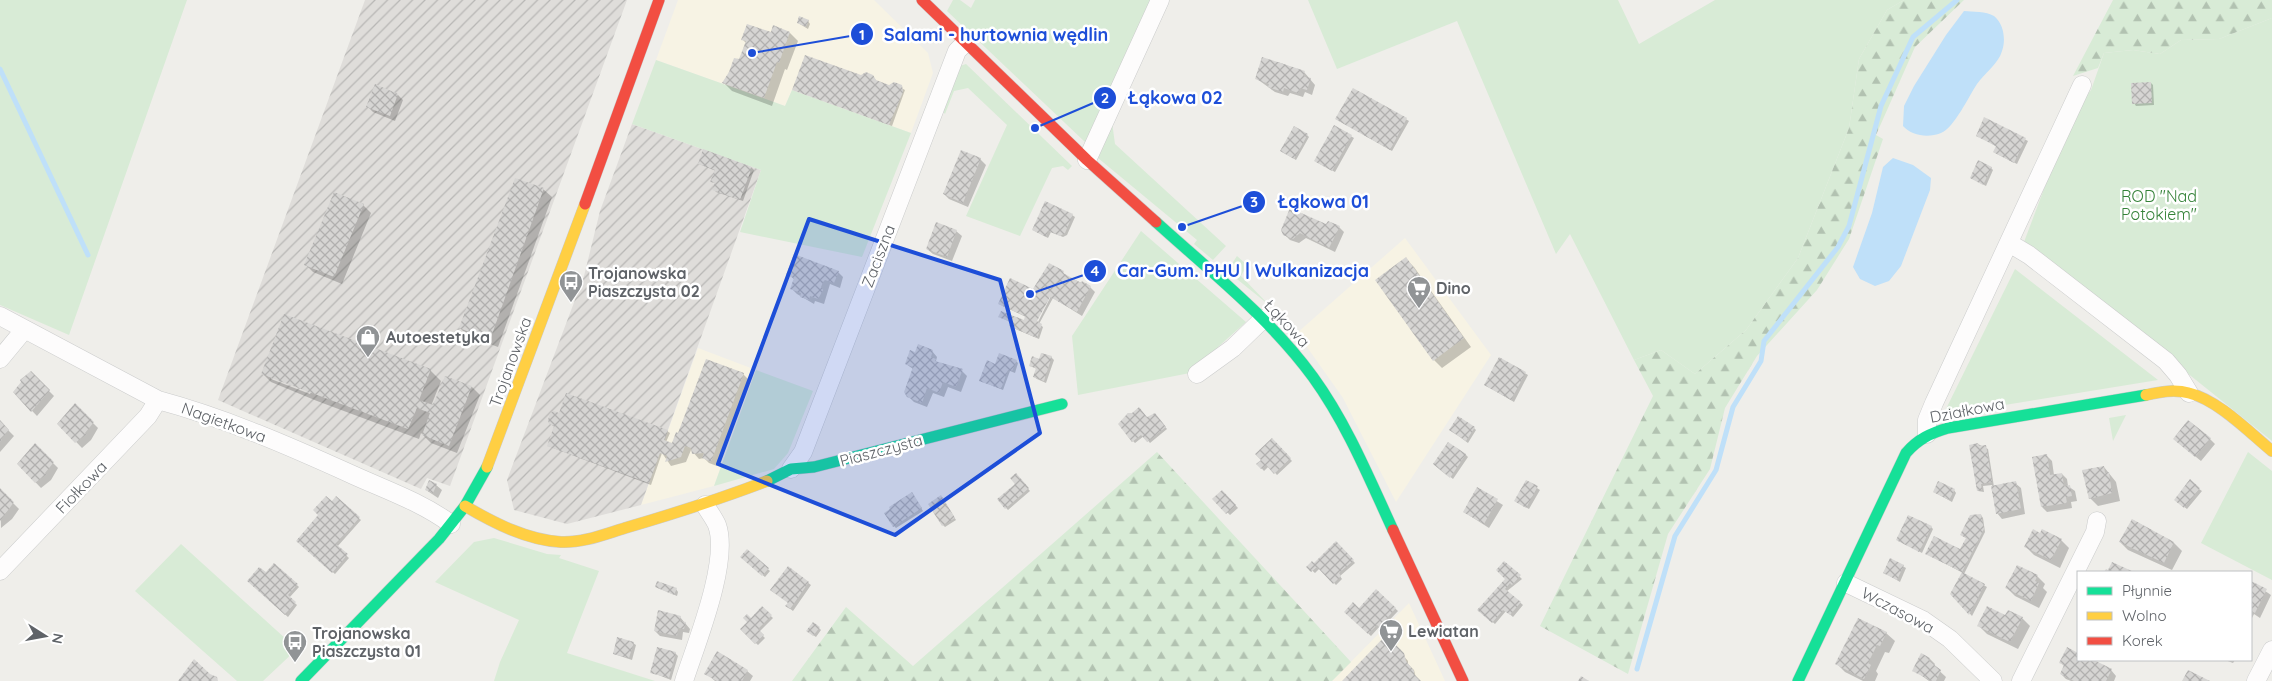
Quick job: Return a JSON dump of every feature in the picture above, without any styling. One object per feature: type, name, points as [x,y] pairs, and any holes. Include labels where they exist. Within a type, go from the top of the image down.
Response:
[{"type":"street","name":"Trojanowska","points":[[301,681],[413,568],[465,506],[487,468],[660,0]]},
{"type":"street","name":"Łąkowa","points":[[922,0],[1087,160],[1263,319],[1313,376],[1341,421],[1463,681]]},
{"type":"street","points":[[1087,160],[1160,0]]},
{"type":"street","name":"Zaciszna","points":[[791,469],[803,452],[957,51],[965,43]]},
{"type":"street","points":[[1927,434],[1927,420],[2082,85]]},
{"type":"street","points":[[2009,244],[2029,255],[2166,360],[2188,392]]},
{"type":"street","name":"Nagietkowa","points":[[0,316],[158,400],[185,407],[272,439],[420,505],[451,524]]},
{"type":"street","points":[[1197,374],[1232,348],[1263,319]]},
{"type":"street","points":[[0,359],[24,330]]},
{"type":"street","name":"Działkowa","points":[[1798,681],[1906,453],[1914,442],[1927,434],[1948,428],[2169,391],[2188,392],[2212,403],[2272,451]]},
{"type":"street","name":"Fiołkowa","points":[[0,571],[148,416],[158,400]]},
{"type":"street","name":"Piaszczysta","points":[[465,506],[495,523],[520,533],[561,542],[584,540],[705,505],[780,476],[791,469],[814,467],[1062,404]]},
{"type":"street","points":[[684,681],[718,572],[719,538],[717,526],[705,505]]},
{"type":"street","points":[[2021,681],[2095,532],[2097,521]]},
{"type":"street","name":"Wczasowa","points":[[1846,583],[1923,620],[1950,639],[1993,681]]},
{"type":"street","points":[[2256,681],[2272,650]]},
{"type":"highlighted area","points":[[809,219],[1000,280],[1040,433],[895,535],[718,464]]},
{"type":"shaded area","points":[[365,0],[627,0],[450,486],[427,478],[421,489],[218,400]]},
{"type":"shaded area","points":[[678,0],[874,0],[928,53],[933,73],[911,133],[792,90],[785,106],[656,60]]},
{"type":"shaded area","points":[[632,124],[761,170],[641,505],[567,524],[514,510],[507,480],[584,276],[600,211]]},
{"type":"shaded area","points":[[1405,238],[1491,355],[1396,502],[1343,398],[1297,333]]},
{"type":"shaded area","points":[[698,348],[756,370],[714,486],[641,505]]},
{"type":"shaded area","points":[[1409,603],[1445,681],[1332,681]]},
{"type":"green space","points":[[0,0],[187,0],[69,335],[0,305]]},
{"type":"green space","points":[[953,0],[960,0],[971,8],[975,0],[1152,0],[1090,136],[1085,142],[947,11]]},
{"type":"green space","points":[[1308,0],[1618,0],[1639,44],[1715,0],[1904,0],[1887,10],[1859,59],[1849,128],[1798,258],[1746,330],[1695,374],[1661,350],[1634,360],[1570,234],[1556,254],[1457,21],[1337,69]]},
{"type":"green space","points":[[1904,0],[1964,0],[1915,47],[1876,135],[1883,139],[1849,239],[1817,290],[1757,356],[1725,408],[1710,469],[1668,534],[1628,674],[1540,626],[1653,396],[1634,360],[1661,350],[1695,374],[1746,330],[1798,258],[1849,128],[1859,59],[1887,10]]},
{"type":"green space","points":[[2113,0],[2272,0],[2272,18],[2219,39],[2181,40],[2160,54],[2133,50],[2104,53],[2098,68],[2073,76]]},
{"type":"green space","name":"ROD \"Nad Potokiem\"","points":[[2272,18],[2272,441],[2024,242],[2072,115],[2091,90],[2104,53],[2133,50],[2160,54],[2181,40],[2219,39]]},
{"type":"green space","points":[[656,60],[785,106],[792,90],[911,133],[862,257],[740,232],[761,170],[632,124]]},
{"type":"green space","points":[[966,64],[1072,166],[1068,170],[1063,166],[1052,168],[1020,236],[966,216],[1007,125],[968,88],[954,91],[945,114],[941,109],[960,66]]},
{"type":"green space","points":[[1112,122],[1115,144],[1226,246],[1213,260],[1194,244],[1197,240],[1098,158]]},
{"type":"green space","points":[[1141,231],[1246,322],[1218,347],[1212,360],[1195,372],[1078,395],[1072,336]]},
{"type":"green space","points":[[1237,256],[1247,265],[1241,276],[1269,305],[1227,271]]},
{"type":"green space","points":[[2015,269],[2158,380],[1943,415]]},
{"type":"green space","points":[[756,370],[813,391],[788,453],[774,469],[714,486]]},
{"type":"green space","points":[[2126,415],[2113,441],[2109,418]]},
{"type":"green space","points":[[1157,452],[1351,662],[1332,681],[792,681],[846,607],[913,666]]},
{"type":"green space","points":[[2248,452],[2272,471],[2272,580],[2201,543]]},
{"type":"green space","points":[[494,538],[547,554],[561,555],[559,558],[599,571],[567,653],[655,681],[494,681],[500,662],[519,620],[435,582],[474,542]]},
{"type":"green space","points":[[181,544],[297,649],[263,681],[237,681],[135,591]]},
{"type":"water","points":[[1964,11],[1987,13],[1997,19],[2004,37],[2000,55],[1995,64],[1977,84],[1956,118],[1946,130],[1931,135],[1920,135],[1911,132],[1903,126],[1904,106],[1914,86],[1946,35]]},
{"type":"water","points":[[1893,158],[1913,165],[1931,178],[1930,190],[1901,266],[1889,281],[1875,286],[1860,279],[1853,267],[1872,213],[1883,167]]},
{"type":"building","points":[[799,16],[809,20],[806,27],[797,23]]},
{"type":"building","points":[[747,24],[771,32],[773,25],[790,32],[764,98],[722,83],[729,72],[734,58],[739,59],[746,41],[741,40]]},
{"type":"building","points":[[805,55],[861,75],[866,72],[873,75],[876,80],[889,85],[894,82],[902,85],[903,92],[889,125],[792,90]]},
{"type":"building","points":[[1262,57],[1305,71],[1303,76],[1311,78],[1307,90],[1300,88],[1298,93],[1284,88],[1283,92],[1268,87],[1269,84],[1255,79]]},
{"type":"building","points":[[2151,82],[2152,103],[2132,104],[2131,83]]},
{"type":"building","points":[[375,84],[398,94],[390,116],[366,107]]},
{"type":"building","points":[[1353,88],[1407,118],[1390,150],[1335,119]]},
{"type":"building","points":[[1984,117],[2026,138],[2014,163],[1993,152],[1996,146],[1976,136]]},
{"type":"building","points":[[1334,125],[1352,135],[1332,171],[1314,161]]},
{"type":"building","points":[[1294,126],[1308,134],[1294,159],[1280,151]]},
{"type":"building","points":[[703,149],[752,167],[740,200],[712,190],[715,183],[710,182],[715,170],[698,164]]},
{"type":"building","points":[[961,150],[981,158],[963,203],[943,194]]},
{"type":"building","points":[[1978,160],[1992,167],[1983,185],[1970,178]]},
{"type":"building","points":[[515,178],[544,188],[490,340],[459,328]]},
{"type":"building","points":[[334,192],[364,204],[334,277],[304,265]]},
{"type":"building","points":[[1045,201],[1073,214],[1065,233],[1060,236],[1048,231],[1046,237],[1032,230]]},
{"type":"building","points":[[1290,208],[1326,224],[1328,221],[1340,226],[1329,248],[1300,233],[1293,239],[1283,235],[1281,230]]},
{"type":"building","points":[[936,222],[957,230],[947,257],[926,249]]},
{"type":"building","points":[[794,254],[839,271],[834,283],[825,280],[823,282],[821,287],[823,290],[818,299],[810,296],[809,300],[800,297],[801,293],[790,289],[794,278],[786,275]]},
{"type":"building","name":"Dino","points":[[1406,257],[1464,338],[1433,361],[1375,280]]},
{"type":"building","points":[[1049,263],[1081,283],[1082,281],[1091,286],[1077,312],[1050,297],[1037,321],[1042,324],[1037,338],[1009,326],[1011,322],[998,317],[1001,311],[1024,320],[1025,316],[998,304],[1010,278],[1033,289]]},
{"type":"building","points":[[284,314],[431,369],[419,400],[433,405],[445,376],[472,386],[449,446],[422,435],[430,413],[417,408],[408,429],[261,374]]},
{"type":"building","points":[[918,344],[933,350],[931,357],[936,359],[935,361],[963,369],[956,387],[943,382],[939,393],[927,388],[922,403],[907,397],[904,392],[913,367],[905,364],[910,350],[915,352]]},
{"type":"building","points":[[999,353],[1017,360],[1012,371],[1008,370],[1001,389],[979,381],[987,360],[995,364]]},
{"type":"building","points":[[1041,353],[1052,356],[1044,381],[1033,377],[1036,368],[1029,366],[1032,356],[1039,359]]},
{"type":"building","points":[[1499,357],[1526,372],[1511,400],[1484,385]]},
{"type":"building","points":[[706,359],[744,373],[711,462],[702,458],[704,453],[692,454],[691,448],[685,446],[681,457],[665,462],[667,456],[660,453],[649,483],[547,446],[554,426],[549,424],[550,413],[554,411],[559,413],[566,393],[668,430],[664,440],[672,443],[676,432],[678,433]]},
{"type":"building","points":[[31,371],[50,390],[31,412],[13,392],[21,382],[20,380]]},
{"type":"building","points":[[75,403],[94,422],[85,433],[87,434],[75,443],[57,424]]},
{"type":"building","points":[[1139,407],[1147,417],[1155,413],[1166,427],[1147,442],[1141,435],[1132,442],[1118,424],[1128,413],[1132,413]]},
{"type":"building","points":[[1458,416],[1475,427],[1466,441],[1449,430]]},
{"type":"building","points":[[0,420],[9,430],[0,442]]},
{"type":"building","points":[[2188,420],[2211,438],[2195,457],[2173,439]]},
{"type":"building","points":[[1272,438],[1291,458],[1274,474],[1266,465],[1261,469],[1256,464],[1261,460],[1255,454]]},
{"type":"building","points":[[1448,442],[1466,454],[1450,478],[1433,464]]},
{"type":"building","points":[[35,443],[54,462],[45,473],[47,474],[35,483],[17,464]]},
{"type":"building","points":[[1978,443],[1979,446],[1986,445],[1992,482],[1981,484],[1982,490],[1977,491],[1969,445]]},
{"type":"building","points":[[2047,454],[2050,475],[2062,473],[2064,486],[2070,485],[2072,496],[2066,497],[2067,503],[2041,507],[2032,457]]},
{"type":"building","points":[[2104,466],[2105,473],[2109,472],[2112,493],[2089,499],[2082,470]]},
{"type":"building","points":[[1016,473],[1029,488],[1005,509],[997,499],[1015,484],[1010,478]]},
{"type":"building","points":[[2190,479],[2200,488],[2184,508],[2174,500]]},
{"type":"building","points":[[429,480],[437,484],[433,493],[425,490]]},
{"type":"building","points":[[1526,480],[1538,486],[1526,508],[1514,501]]},
{"type":"building","points":[[1938,481],[1955,489],[1949,500],[1933,492]]},
{"type":"building","points":[[2016,481],[2021,509],[1996,514],[1991,486]]},
{"type":"building","points":[[1477,487],[1498,499],[1484,524],[1463,512]]},
{"type":"building","points":[[0,488],[14,502],[0,521]]},
{"type":"building","points":[[1222,490],[1236,505],[1226,514],[1212,499]]},
{"type":"building","points":[[912,492],[922,508],[893,527],[884,513],[890,509],[889,507]]},
{"type":"building","points":[[941,495],[955,518],[942,526],[928,504]]},
{"type":"building","points":[[326,496],[332,501],[336,496],[360,517],[336,544],[348,554],[332,573],[296,541],[318,515],[313,510]]},
{"type":"building","points":[[1981,514],[1984,529],[1962,572],[1925,554],[1934,536],[1960,549],[1966,538],[1960,535],[1970,515]]},
{"type":"building","points":[[1908,515],[1932,526],[1919,552],[1896,540]]},
{"type":"building","points":[[2132,519],[2174,542],[2164,563],[2119,542]]},
{"type":"building","points":[[2033,529],[2040,533],[2042,529],[2062,539],[2051,560],[2024,547]]},
{"type":"building","points":[[1336,541],[1354,560],[1339,573],[1341,576],[1333,584],[1317,567],[1311,572],[1306,567],[1312,561],[1314,563]]},
{"type":"building","points":[[747,549],[769,568],[762,576],[740,557]]},
{"type":"building","points":[[1890,558],[1904,565],[1897,580],[1883,573]]},
{"type":"building","points":[[1504,561],[1521,575],[1512,585],[1510,583],[1505,589],[1521,602],[1510,615],[1503,610],[1492,623],[1477,610],[1505,579],[1496,570]]},
{"type":"building","points":[[2112,562],[2132,571],[2105,571],[2106,569],[2108,570]]},
{"type":"building","points":[[274,563],[298,584],[288,595],[296,602],[285,615],[247,581],[259,567],[266,572]]},
{"type":"building","points":[[2017,565],[2038,575],[2035,581],[2039,583],[2031,601],[2005,588]]},
{"type":"building","points":[[788,566],[809,582],[790,609],[785,606],[788,603],[770,590]]},
{"type":"building","points":[[1962,572],[1985,584],[1969,615],[1950,594]]},
{"type":"building","points":[[657,581],[677,588],[674,595],[655,587]]},
{"type":"building","points":[[2252,582],[2267,589],[2255,613],[2252,612]]},
{"type":"building","points":[[1376,589],[1396,608],[1379,627],[1377,625],[1368,634],[1344,612],[1353,602],[1359,608]]},
{"type":"building","points":[[762,606],[772,615],[758,629],[764,635],[755,644],[740,629],[747,622],[743,618],[747,614],[751,618]]},
{"type":"building","points":[[1987,606],[2005,615],[2008,610],[2023,617],[2010,642],[1977,626]]},
{"type":"building","points":[[658,610],[681,616],[680,621],[686,622],[684,629],[678,628],[677,636],[654,631]]},
{"type":"building","points":[[1858,618],[1887,632],[1880,646],[1877,645],[1868,663],[1871,665],[1864,679],[1835,664]]},
{"type":"building","points":[[813,622],[820,627],[813,636],[806,631]]},
{"type":"building","points":[[1389,632],[1394,636],[1393,642],[1404,653],[1406,661],[1421,681],[1342,681]]},
{"type":"building","points":[[617,637],[634,642],[629,658],[613,654]]},
{"type":"building","points":[[657,647],[676,652],[669,678],[650,673]]},
{"type":"building","points":[[2067,647],[2077,652],[2077,661],[2096,661],[2112,669],[2106,681],[2074,681],[2060,674],[2064,665],[2059,663]]},
{"type":"building","points":[[717,651],[748,670],[742,681],[717,681],[704,674]]},
{"type":"building","points":[[1921,653],[1930,658],[1929,661],[1941,670],[1936,681],[1932,681],[1912,671]]},
{"type":"building","points":[[194,659],[210,674],[217,677],[218,681],[178,681]]},
{"type":"building","points":[[2188,670],[2210,681],[2182,681]]},
{"type":"building","points":[[1581,676],[1589,681],[1578,681]]},
{"type":"waterway","points":[[1637,669],[1675,536],[1716,470],[1733,407],[1761,361],[1764,341],[1838,247],[1849,226],[1881,106],[1913,37],[1957,0]]},
{"type":"waterway","points":[[0,69],[88,255]]},
{"type":"traffic: fast","points":[[1156,222],[1259,315],[1296,355],[1313,377],[1347,432],[1393,530]]},
{"type":"traffic: fast","points":[[1798,681],[1906,453],[1915,444],[1930,434],[1948,428],[2146,395]]},
{"type":"traffic: fast","points":[[767,481],[791,469],[814,467],[1062,404]]},
{"type":"traffic: fast","points":[[301,681],[439,539],[465,506],[487,467]]},
{"type":"traffic: slow","points":[[487,467],[585,204]]},
{"type":"traffic: slow","points":[[2146,395],[2178,391],[2200,397],[2222,409],[2272,451]]},
{"type":"traffic: slow","points":[[465,506],[487,519],[523,534],[548,541],[569,542],[594,538],[767,481]]},
{"type":"traffic: jam","points":[[585,204],[659,0]]},
{"type":"traffic: jam","points":[[922,0],[1087,160],[1156,222]]},
{"type":"traffic: jam","points":[[1393,530],[1463,681]]},
{"type":"place","name":"Salami - hurtownia wędlin","points":[[752,53]]},
{"type":"place","name":"Łąkowa 02","points":[[1035,128]]},
{"type":"place","name":"Łąkowa 01","points":[[1182,227]]},
{"type":"place","name":"Car-Gum. PHU | Wulkanizacja","points":[[1030,294]]},
{"type":"place","name":"Trojanowska Piaszczysta 02","points":[[571,303]]},
{"type":"place","name":"Dino","points":[[1419,309]]},
{"type":"place","name":"Autoestetyka","points":[[368,358]]},
{"type":"place","name":"Lewiatan","points":[[1391,652]]},
{"type":"place","name":"Trojanowska Piaszczysta 01","points":[[295,663]]}]
